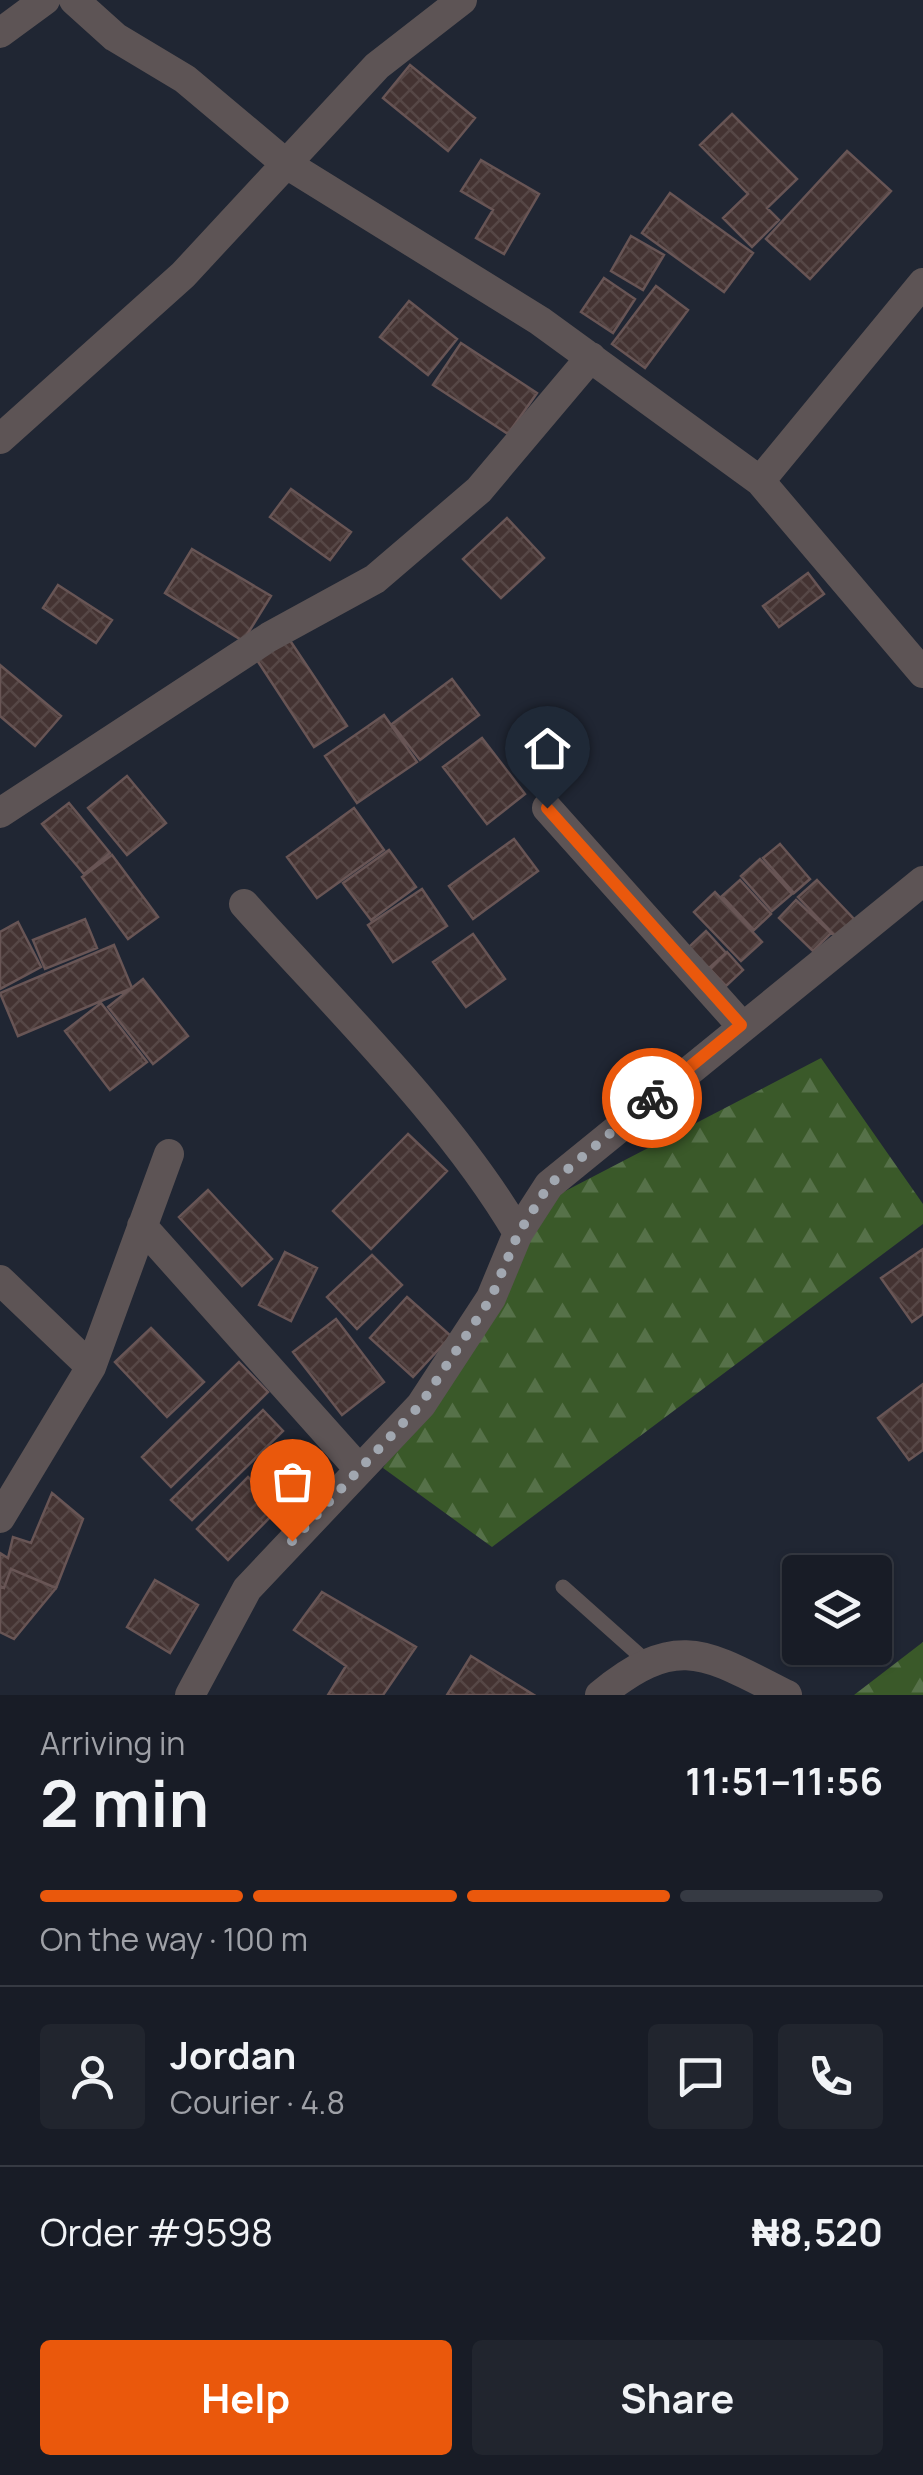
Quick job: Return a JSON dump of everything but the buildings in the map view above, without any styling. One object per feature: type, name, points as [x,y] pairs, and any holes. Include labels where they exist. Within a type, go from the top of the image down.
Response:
[{"type":"street","points":[[0,33],[45,0]]},
{"type":"street","points":[[74,0],[115,36],[184,78],[285,164],[540,321],[760,481],[923,673]]},
{"type":"street","points":[[0,439],[183,275],[377,66],[462,0]]},
{"type":"street","points":[[760,481],[923,282]]},
{"type":"street","points":[[0,813],[269,637],[375,579],[480,490],[590,356]]},
{"type":"street","points":[[547,808],[741,1025]]},
{"type":"street","points":[[190,1695],[248,1589],[421,1404],[491,1298],[518,1234],[549,1185],[741,1025],[923,881]]},
{"type":"street","points":[[244,904],[414,1097],[497,1198],[518,1234]]},
{"type":"street","points":[[0,1518],[91,1366],[169,1154]]},
{"type":"street","points":[[142,1226],[359,1469]]},
{"type":"street","points":[[0,1280],[91,1366]]},
{"type":"street","points":[[600,1695],[646,1662],[666,1656],[706,1656],[787,1695]]},
{"type":"lane","points":[[563,1588],[646,1662]]},
{"type":"green space","points":[[821,1058],[923,1204],[923,1224],[492,1547],[383,1468],[548,1200]]},
{"type":"green space","points":[[923,1642],[923,1695],[854,1695]]},
{"type":"way so far","points":[[292,1541],[421,1404],[491,1298],[518,1234],[549,1185],[652,1098]]},
{"type":"route","points":[[547,808],[655,932],[716,992],[741,1025],[652,1098]]}]
